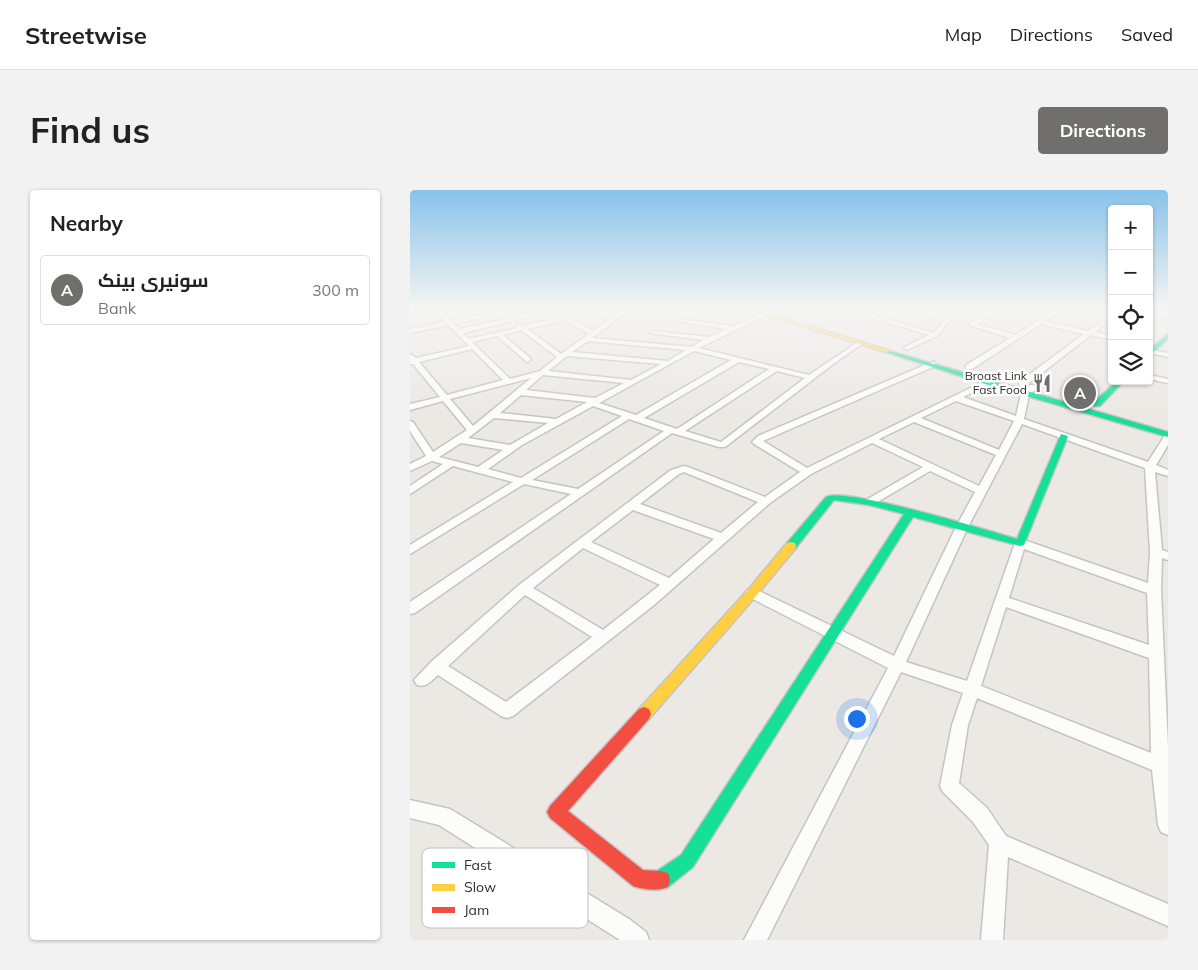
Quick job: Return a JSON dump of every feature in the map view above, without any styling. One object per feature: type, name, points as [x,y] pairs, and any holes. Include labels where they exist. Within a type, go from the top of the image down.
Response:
[{"type":"street","points":[[469,343],[509,382]]},
{"type":"street","points":[[508,343],[527,360]]},
{"type":"street","points":[[544,343],[563,356],[668,363]]},
{"type":"street","points":[[410,468],[432,458],[473,431],[541,373],[581,343]]},
{"type":"street","points":[[645,343],[693,349],[810,377]]},
{"type":"street","points":[[480,470],[511,448],[703,343]]},
{"type":"street","points":[[520,392],[594,402],[632,417],[722,445],[828,363],[860,343],[932,364],[987,383],[1027,388],[1097,404],[1168,424]]},
{"type":"street","points":[[889,343],[999,376],[1027,388],[1168,436],[1150,467],[1162,554],[1154,590],[1156,654],[1164,738],[1160,764],[1168,825]]},
{"type":"street","points":[[907,348],[917,343]]},
{"type":"street","points":[[969,367],[1006,343]]},
{"type":"street","points":[[755,940],[897,665],[962,527],[1019,421],[1027,388],[1077,343]]},
{"type":"street","points":[[411,360],[473,348]]},
{"type":"street","points":[[1153,351],[1168,355]]},
{"type":"street","points":[[411,360],[473,431]]},
{"type":"street","points":[[410,550],[522,481],[632,417],[737,360]]},
{"type":"street","points":[[807,472],[757,442],[758,440],[932,364]]},
{"type":"street","points":[[410,609],[578,492],[775,369]]},
{"type":"street","points":[[410,407],[541,373],[633,382]]},
{"type":"street","points":[[436,666],[506,711],[670,584],[766,501],[807,472],[999,376]]},
{"type":"street","points":[[1153,378],[1168,381]]},
{"type":"street","points":[[1097,404],[1117,385]]},
{"type":"street","points":[[958,398],[1168,473]]},
{"type":"street","points":[[494,415],[559,422]]},
{"type":"street","points":[[915,419],[1001,454]]},
{"type":"street","points":[[410,424],[432,458],[522,481],[578,492]]},
{"type":"street","points":[[1064,436],[1020,544],[960,725],[950,786],[980,816],[1000,843],[1168,915]]},
{"type":"street","points":[[460,440],[511,448]]},
{"type":"street","points":[[873,440],[981,492]]},
{"type":"street","points":[[410,491],[451,463]]},
{"type":"street","points":[[870,502],[930,467]]},
{"type":"street","points":[[422,680],[524,588],[675,472],[684,469],[766,501]]},
{"type":"street","points":[[910,514],[686,861],[663,880],[640,879],[556,812],[752,593],[829,499],[833,497],[870,502],[962,527],[1020,544],[1154,590]]},
{"type":"street","points":[[631,506],[723,538]]},
{"type":"street","points":[[582,543],[670,584]]},
{"type":"street","points":[[524,588],[603,637]]},
{"type":"street","points":[[752,593],[897,665],[972,689],[1160,764]]},
{"type":"street","points":[[1001,600],[1156,654]]},
{"type":"street","points":[[410,809],[443,816],[494,848]]},
{"type":"street","points":[[992,940],[1000,843]]},
{"type":"street","points":[[588,906],[638,940]]},
{"type":"traffic: fast","points":[[1153,350],[1161,343]]},
{"type":"traffic: fast","points":[[888,351],[987,383],[1168,435]]},
{"type":"traffic: fast","points":[[1097,404],[1117,385]]},
{"type":"traffic: fast","points":[[791,546],[829,499],[833,497],[870,502],[1020,543],[1064,436]]},
{"type":"traffic: fast","points":[[661,880],[687,861],[910,513]]},
{"type":"traffic: slow","points":[[861,343],[888,351]]},
{"type":"traffic: slow","points":[[644,714],[752,593],[791,546]]},
{"type":"traffic: jam","points":[[644,714],[556,812],[640,879],[661,880]]},
{"type":"place","name":"Broast Link Fast Food","points":[[1042,383]]},
{"type":"place","name":"سونیری بینک","points":[[1080,393]]}]
